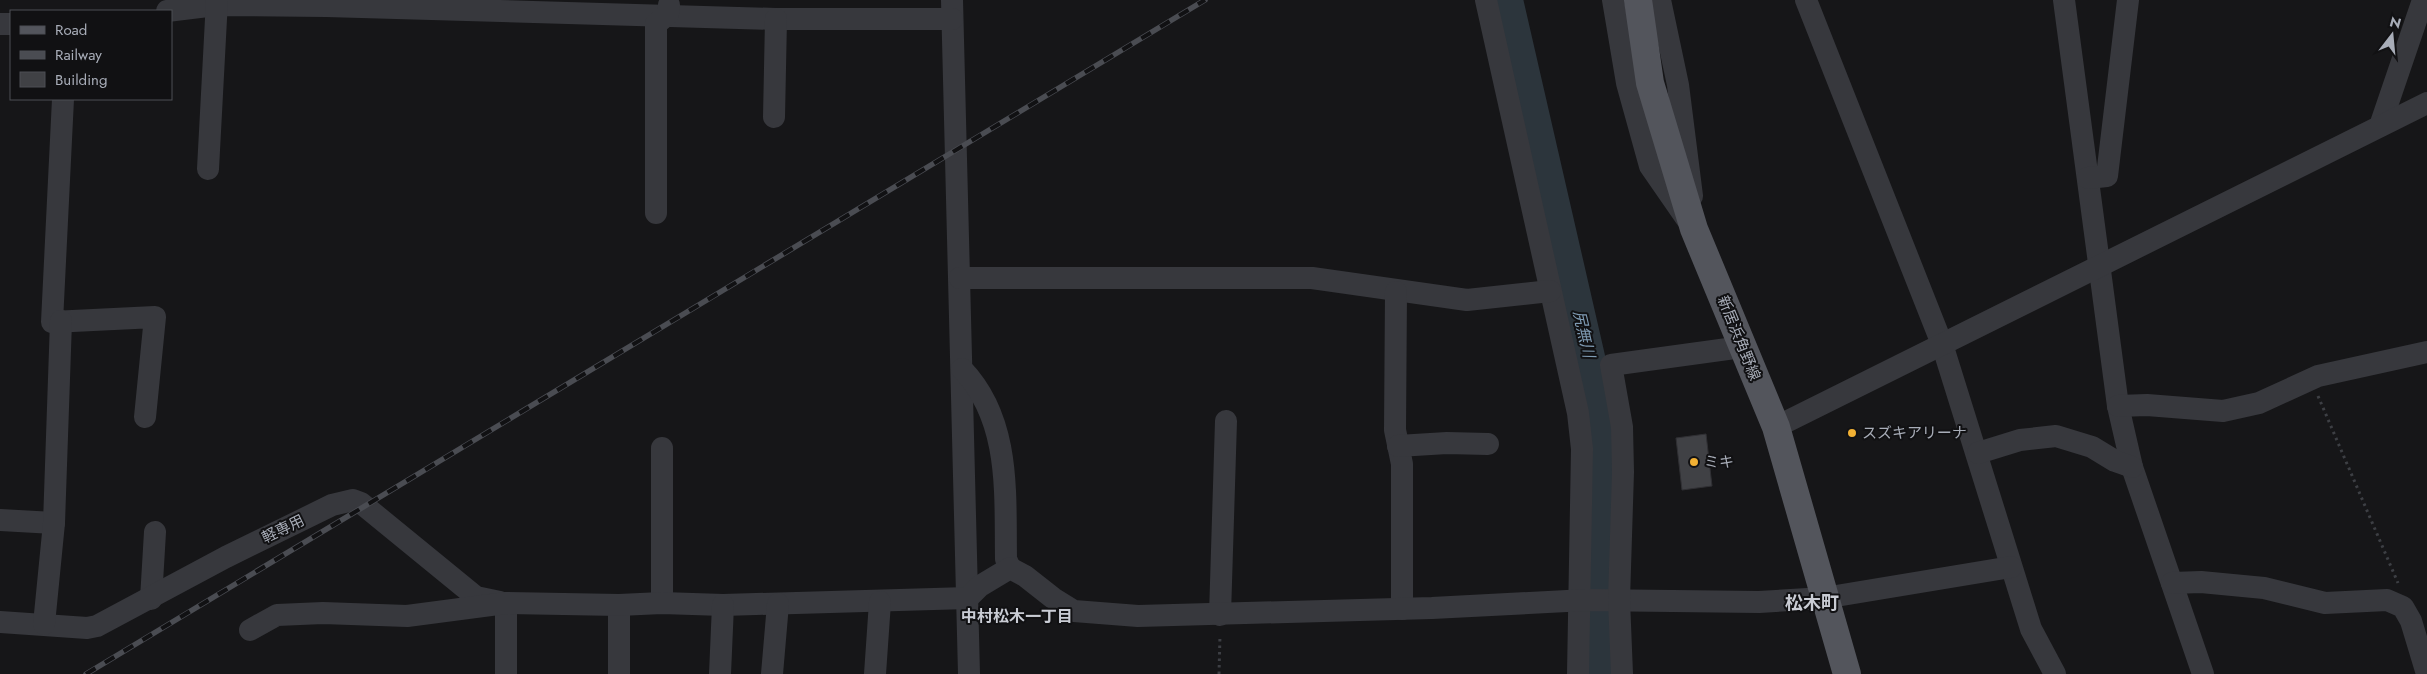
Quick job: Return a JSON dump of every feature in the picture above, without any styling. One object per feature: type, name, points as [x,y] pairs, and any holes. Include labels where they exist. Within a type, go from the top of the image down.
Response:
[{"type":"main road","name":"新居浜角野線","points":[[1638,0],[1650,82],[1694,229],[1776,427],[1846,674]]},
{"type":"street","points":[[1486,0],[1578,413],[1582,449],[1583,600],[1578,674]]},
{"type":"street","points":[[1613,0],[1627,83],[1650,166],[1694,229]]},
{"type":"street","points":[[1660,0],[1678,85],[1688,157],[1694,229]]},
{"type":"street","points":[[1806,0],[1942,344],[1978,452],[2031,629],[2056,674]]},
{"type":"street","points":[[2064,0],[2118,406],[2132,467],[2203,674]]},
{"type":"street","points":[[2088,178],[2107,176],[2128,0]]},
{"type":"street","points":[[2380,126],[2423,0]]},
{"type":"street","points":[[208,169],[217,3]]},
{"type":"street","points":[[172,10],[217,3],[669,7],[776,19],[818,9],[952,10],[969,674]]},
{"type":"street","points":[[656,213],[656,24],[669,7]]},
{"type":"street","points":[[774,117],[776,19]]},
{"type":"street","points":[[62,100],[52,322],[61,320],[155,317],[145,417]]},
{"type":"street","points":[[1776,427],[2099,268],[2427,103]]},
{"type":"street","points":[[960,278],[1312,278],[1396,292],[1467,300],[1550,291]]},
{"type":"street","points":[[1396,292],[1395,430],[1402,464],[1402,609]]},
{"type":"street","points":[[44,624],[54,523],[61,320]]},
{"type":"street","points":[[1622,674],[1616,600],[1623,472],[1622,427],[1611,365],[1742,346]]},
{"type":"street","points":[[2118,406],[2147,405],[2223,411],[2259,403],[2311,379],[2427,352]]},
{"type":"street","points":[[962,369],[977,385],[992,414],[1001,454],[1004,484],[1006,559],[1010,568],[1025,576],[1053,598],[1074,611],[1138,616],[1220,615],[1402,609],[1583,600],[1759,602],[1824,598],[2011,567]]},
{"type":"street","points":[[1220,615],[1226,421]]},
{"type":"street","points":[[1978,452],[2020,440],[2056,436],[2092,446],[2115,461],[2132,467]]},
{"type":"street","points":[[1398,446],[1447,443],[1488,444]]},
{"type":"street","points":[[662,448],[662,602]]},
{"type":"street","name":"軽専用","points":[[0,622],[87,628],[97,626],[151,599],[226,557],[332,505],[353,500],[361,503],[476,597],[506,603]]},
{"type":"street","points":[[0,520],[54,523]]},
{"type":"street","points":[[151,599],[155,532]]},
{"type":"street","points":[[250,630],[277,615],[323,613],[407,616],[506,603],[619,604],[662,602],[723,605],[968,598],[980,586],[1010,568]]},
{"type":"street","points":[[2172,583],[2201,582],[2264,588],[2325,603],[2388,600],[2414,616],[2427,674]]},
{"type":"street","points":[[874,674],[880,602]]},
{"type":"street","points":[[506,603],[506,674]]},
{"type":"street","points":[[619,604],[619,674]]},
{"type":"street","points":[[772,674],[778,604]]},
{"type":"street","points":[[720,674],[723,605]]},
{"type":"path","points":[[2311,379],[2414,616]]},
{"type":"path","points":[[1219,674],[1220,615]]},
{"type":"building","name":"ミキ","points":[[1706,434],[1712,486],[1682,490],[1676,438]]},
{"type":"waterway","name":"尻無川","points":[[1507,0],[1589,357],[1603,433],[1603,674]]},
{"type":"railway","points":[[86,674],[1205,0]]},
{"type":"place","name":"スズキアリーナ","points":[[1852,433]]},
{"type":"place","name":"ミキ","points":[[1694,462]]},
{"type":"district","name":"松木町","points":[[1812,603]]},
{"type":"district","name":"中村松木一丁目","points":[[1017,616]]}]
